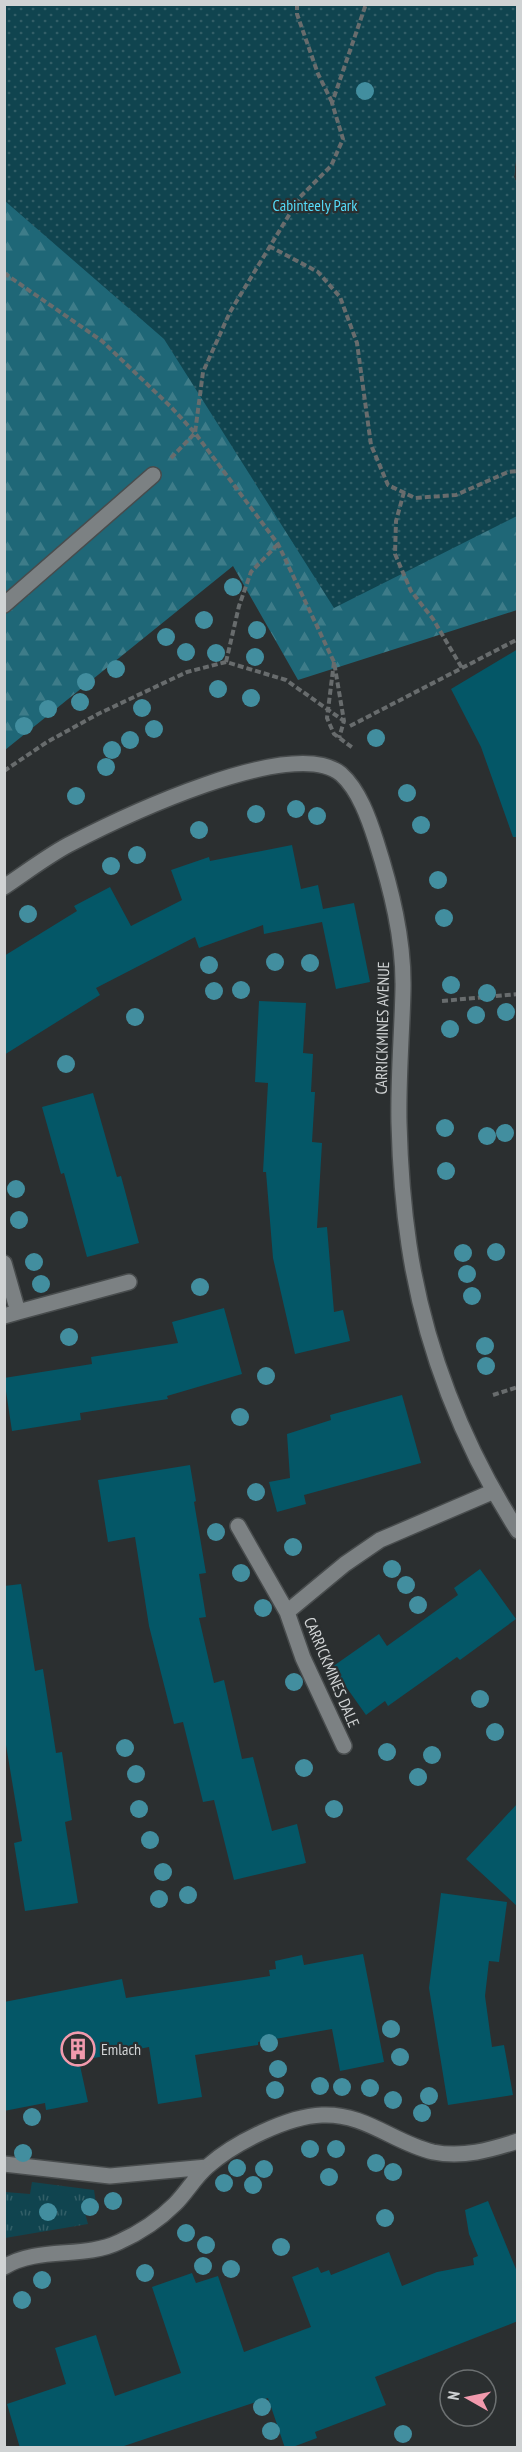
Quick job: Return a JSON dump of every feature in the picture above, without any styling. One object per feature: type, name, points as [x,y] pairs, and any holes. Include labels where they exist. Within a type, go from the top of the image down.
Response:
[{"type":"street","points":[[4,605],[153,475]]},
{"type":"street","points":[[4,887],[65,847],[173,797],[224,779],[289,763],[310,763],[329,767]]},
{"type":"street","name":"CARRICKMINES AVENUE","points":[[329,767],[341,774],[362,804],[386,871],[401,955],[403,987],[399,1125],[410,1248],[428,1329],[452,1402],[492,1492],[518,1532]]},
{"type":"street","points":[[4,1263],[11,1314],[129,1282]]},
{"type":"street","name":"CARRICKMINES DALE","points":[[287,1612],[345,1564],[380,1540],[434,1514],[492,1492]]},
{"type":"street","name":"CARRICKMINES DALE","points":[[238,1526],[287,1612],[303,1658],[344,1746]]},
{"type":"street","points":[[4,2267],[30,2257],[117,2244],[154,2221],[174,2205],[207,2167],[251,2138],[303,2117],[340,2115],[368,2122],[431,2151],[448,2154],[471,2154],[518,2141]]},
{"type":"street","points":[[4,2164],[110,2176],[207,2167]]},
{"type":"path","points":[[153,475],[195,433],[203,372],[230,312],[300,196],[331,166],[343,139],[332,103],[318,74],[297,14],[297,4]]},
{"type":"path","points":[[332,103],[366,4]]},
{"type":"path","points":[[269,246],[318,272],[340,297],[357,343],[371,445],[388,484],[415,498],[456,495],[508,472],[518,471]]},
{"type":"path","points":[[5,273],[102,341],[195,433],[278,544],[334,663],[344,721],[329,767]]},
{"type":"path","points":[[404,492],[396,521],[394,554],[411,591],[433,619],[462,668]]},
{"type":"path","points":[[226,662],[239,606],[251,572],[278,544]]},
{"type":"path","points":[[350,726],[518,639]]},
{"type":"path","points":[[4,771],[47,742],[98,714],[188,672],[226,662],[286,680],[344,721]]},
{"type":"path","points":[[442,1001],[518,994]]},
{"type":"path","points":[[493,1395],[518,1386]]},
{"type":"green space","name":"Cabinteely Park","points":[[5,4],[517,5],[518,135],[514,177],[518,187],[517,516],[334,608],[164,339],[5,201]]},
{"type":"green space","name":"Cabinteely Park","points":[[5,5],[517,5],[518,135],[514,177],[518,187],[517,610],[298,680],[233,566],[5,750]]},
{"type":"green space","points":[[32,2182],[94,2190],[97,2210],[85,2213],[88,2224],[5,2238],[5,2192],[30,2194]]},
{"type":"building","points":[[518,649],[518,837],[513,837],[481,747],[451,689]]},
{"type":"building","points":[[292,845],[301,889],[318,885],[323,909],[354,903],[370,982],[336,989],[322,922],[264,934],[263,925],[199,948],[195,937],[96,988],[100,995],[4,1055],[4,956],[77,911],[74,906],[110,887],[131,926],[182,900],[171,870],[209,857],[210,861]]},
{"type":"building","points":[[259,1001],[306,1003],[303,1053],[313,1054],[311,1092],[315,1092],[312,1142],[322,1143],[317,1228],[327,1227],[334,1312],[343,1310],[350,1341],[295,1354],[273,1258],[266,1172],[263,1172],[268,1083],[255,1082]]},
{"type":"building","points":[[93,1093],[117,1177],[121,1176],[139,1243],[87,1257],[64,1173],[61,1174],[42,1107]]},
{"type":"building","points":[[224,1308],[242,1374],[167,1396],[168,1399],[80,1413],[81,1420],[12,1431],[4,1378],[92,1364],[91,1357],[178,1343],[172,1322]]},
{"type":"building","points":[[402,1395],[421,1463],[304,1495],[306,1504],[277,1512],[269,1482],[290,1478],[287,1434],[331,1420],[330,1415]]},
{"type":"building","points":[[190,1465],[206,1573],[199,1574],[206,1617],[199,1618],[214,1683],[224,1680],[242,1759],[253,1757],[272,1831],[297,1824],[306,1863],[234,1880],[214,1800],[203,1802],[183,1722],[174,1724],[149,1626],[135,1537],[108,1542],[98,1480]]},
{"type":"building","points":[[480,1569],[516,1619],[460,1660],[457,1657],[388,1706],[385,1701],[366,1715],[332,1667],[379,1634],[387,1646],[458,1595],[454,1588]]},
{"type":"building","points":[[21,1584],[35,1671],[43,1669],[56,1753],[62,1752],[72,1820],[65,1822],[78,1903],[25,1911],[14,1843],[22,1841],[4,1733],[4,1586]]},
{"type":"building","points":[[518,1803],[518,1907],[466,1859]]},
{"type":"building","points":[[441,1893],[507,1902],[499,1962],[489,1961],[485,1996],[492,2047],[504,2045],[513,2095],[448,2105],[429,1988]]},
{"type":"building","points":[[363,1954],[384,2062],[340,2071],[332,2029],[258,2042],[258,2045],[195,2055],[202,2097],[158,2104],[149,2047],[79,2061],[88,2102],[46,2110],[45,2103],[4,2111],[4,2002],[122,1979],[126,1998],[270,1976],[269,1970],[276,1969],[275,1961],[302,1955],[304,1965]]},
{"type":"building","points":[[488,2201],[518,2274],[518,2321],[375,2377],[386,2405],[315,2432],[317,2438],[290,2448],[285,2448],[268,2398],[118,2448],[20,2448],[7,2404],[66,2384],[55,2348],[96,2335],[115,2396],[181,2373],[152,2287],[192,2273],[196,2283],[218,2276],[244,2352],[311,2327],[292,2277],[318,2267],[321,2273],[329,2270],[331,2275],[389,2252],[402,2286],[437,2272],[474,2265],[473,2258],[478,2256],[469,2234],[465,2210]]},
{"type":"place","name":"Emlach","points":[[78,2049]]}]
